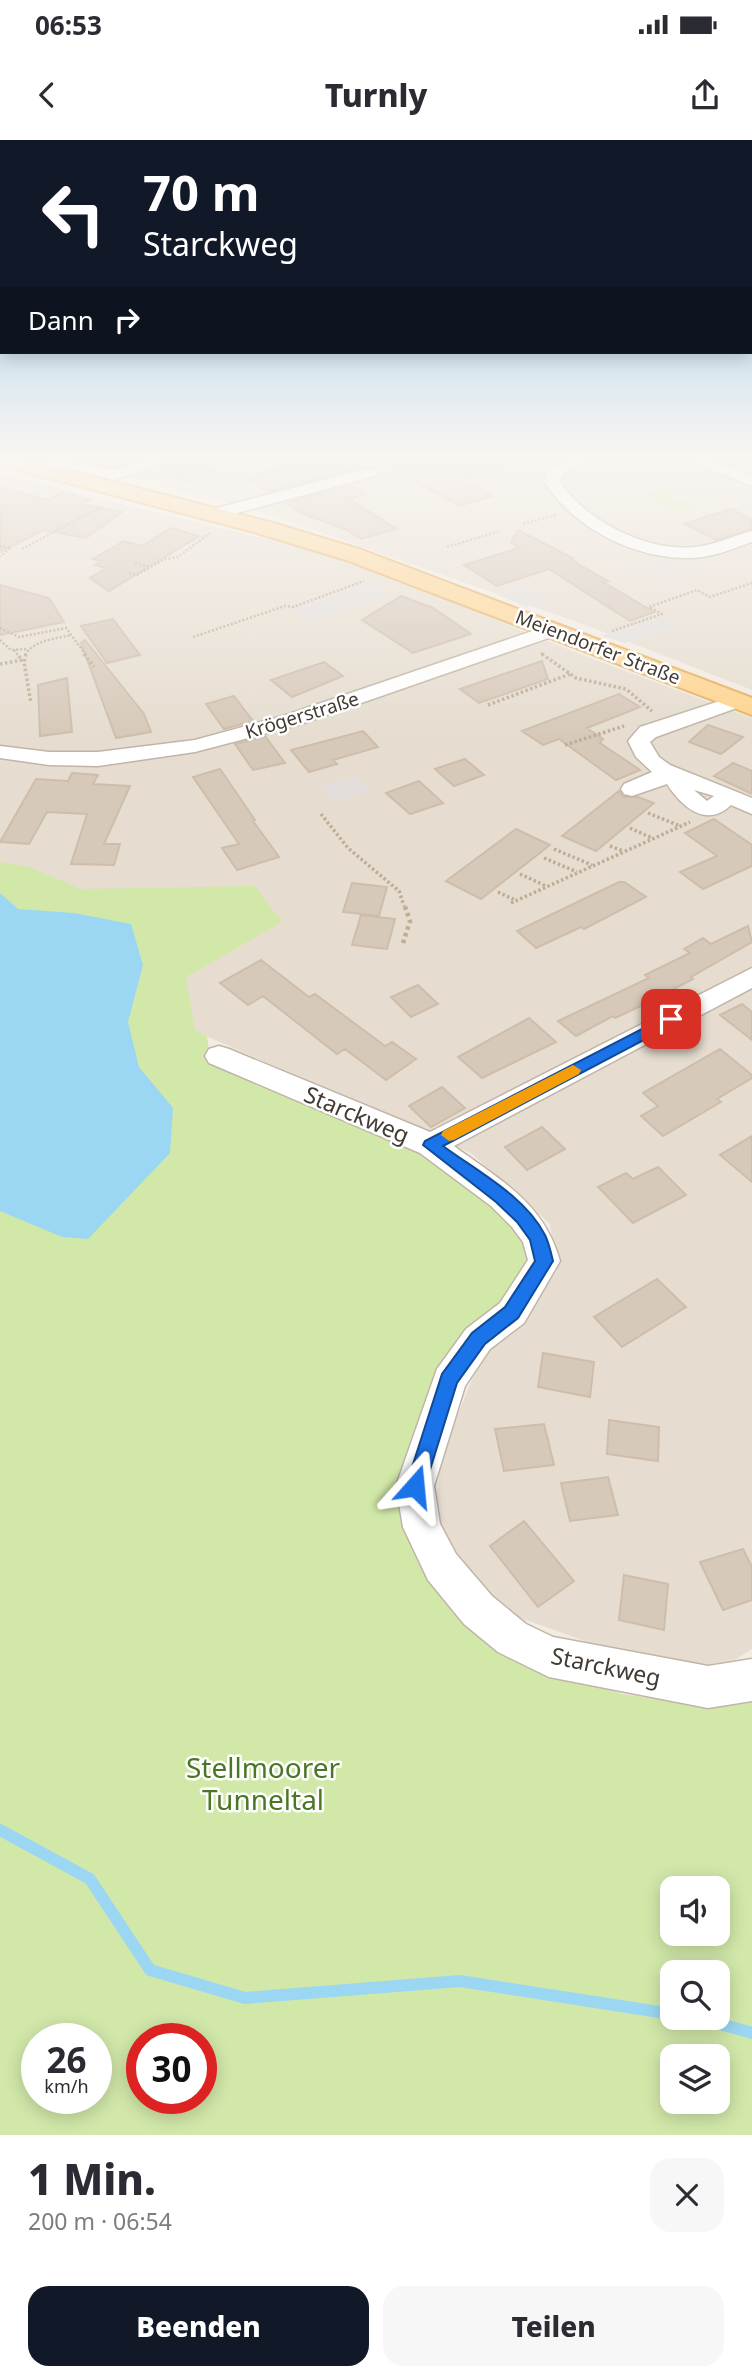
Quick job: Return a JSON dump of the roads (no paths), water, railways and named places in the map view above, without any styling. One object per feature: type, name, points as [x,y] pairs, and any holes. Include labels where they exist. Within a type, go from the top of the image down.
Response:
[{"type":"main road","name":"Meiendorfer Straße","points":[[333,550],[384,566],[745,704]]},
{"type":"street","points":[[667,550],[707,550]]},
{"type":"street","name":"Krögerstraße","points":[[0,752],[19,756],[89,760],[129,758],[267,730],[553,630]]},
{"type":"street","points":[[728,794],[715,807],[702,808],[691,803],[674,777],[644,755],[639,741],[648,732],[745,704]]},
{"type":"street","points":[[632,789],[659,776],[674,777],[728,794],[752,807]]},
{"type":"street","points":[[431,1145],[752,976]]},
{"type":"street","name":"Starckweg","points":[[219,1056],[431,1145],[502,1198],[523,1218],[538,1238],[544,1261],[512,1313],[478,1339],[449,1380],[415,1486],[422,1527],[442,1567],[478,1610],[512,1638],[549,1657],[708,1687],[752,1680]]},
{"type":"water","points":[[0,893],[18,909],[74,913],[131,924],[143,965],[128,1022],[139,1067],[173,1108],[170,1153],[88,1239],[62,1237],[0,1211]]},
{"type":"waterway","points":[[0,1830],[90,1879],[150,1970],[245,1998],[460,1981],[660,2012]]},
{"type":"waterway","points":[[730,2027],[752,2033]]},
{"type":"park label","name":"Stellmoorer Tunneltal","points":[[263,1783]]}]
